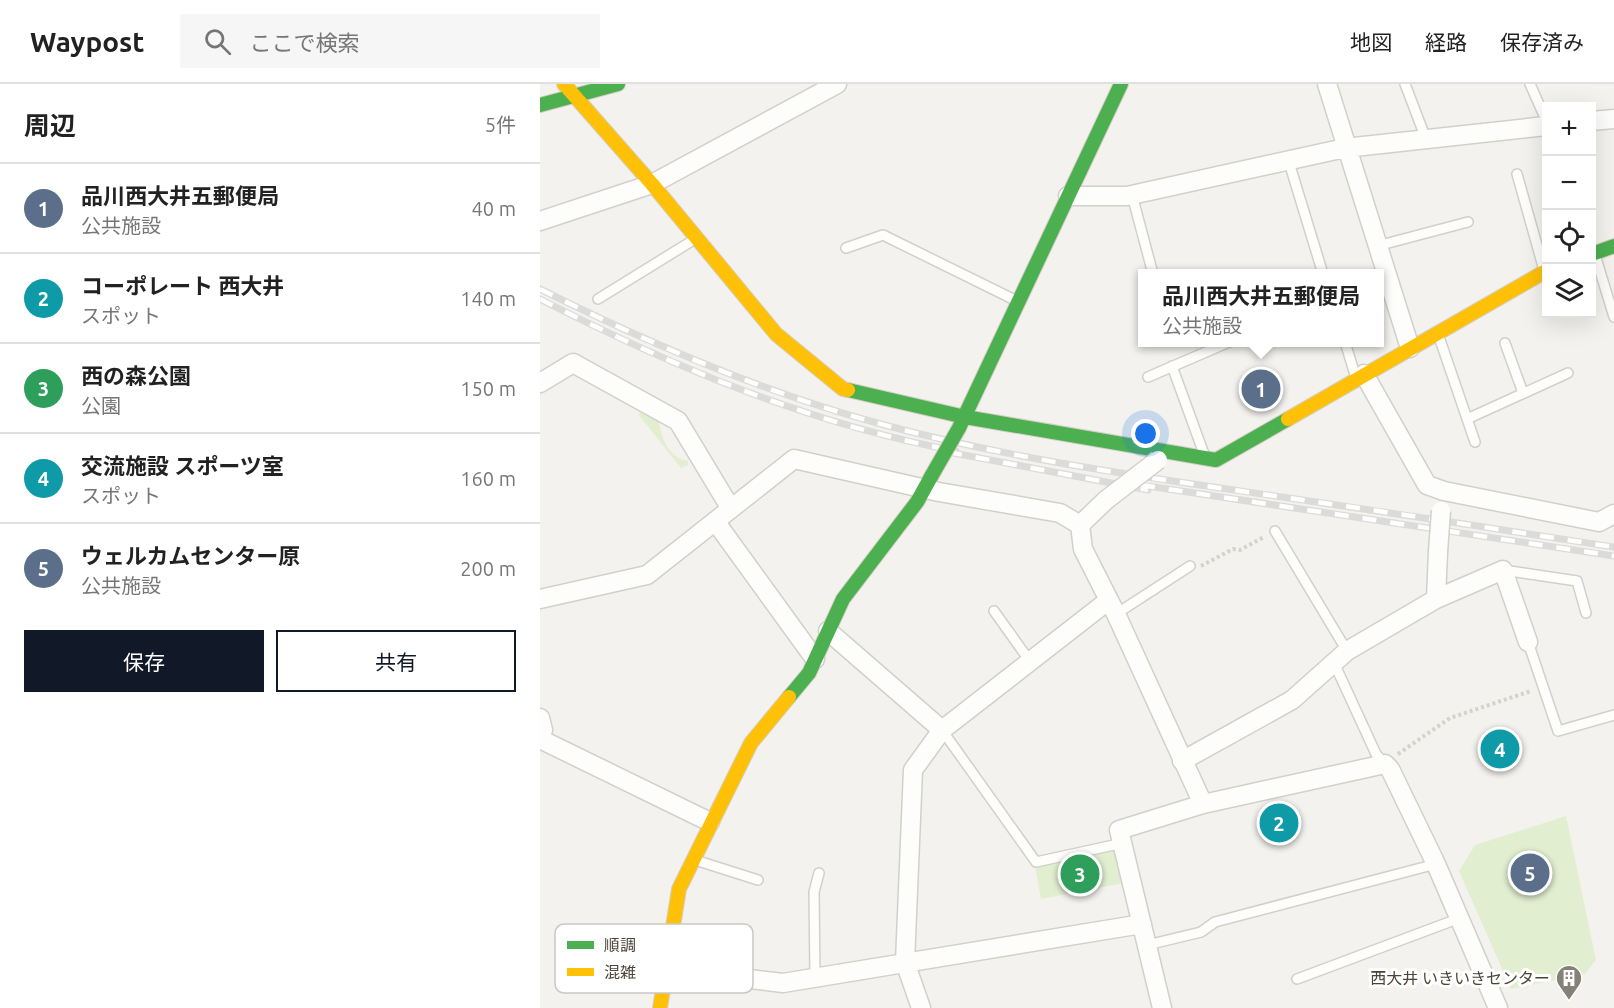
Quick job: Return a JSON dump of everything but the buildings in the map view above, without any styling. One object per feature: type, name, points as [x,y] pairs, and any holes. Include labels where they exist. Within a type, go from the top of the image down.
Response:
[{"type":"street","points":[[564,84],[652,184],[776,334],[843,389],[962,423],[1164,456],[1216,460],[1542,274]]},
{"type":"street","points":[[540,105],[618,84]]},
{"type":"street","points":[[540,221],[652,184],[837,84]]},
{"type":"street","points":[[673,924],[679,889],[710,822],[751,743],[809,673],[843,599],[917,502],[962,423],[1017,301],[1121,84]]},
{"type":"street","points":[[1327,84],[1410,348]]},
{"type":"street","points":[[1596,121],[1614,119]]},
{"type":"street","points":[[1068,196],[1132,195],[1287,159],[1346,148],[1542,126]]},
{"type":"street","points":[[1596,252],[1614,246]]},
{"type":"street","points":[[540,383],[573,363],[678,421],[731,509]]},
{"type":"street","points":[[1360,376],[1427,485],[1442,501],[1599,522],[1614,514]]},
{"type":"street","points":[[1080,525],[1106,500],[1164,456]]},
{"type":"street","points":[[540,599],[647,575],[794,459],[928,482],[1060,513],[1080,525]]},
{"type":"street","points":[[1436,598],[1442,501]]},
{"type":"street","points":[[715,521],[815,659]]},
{"type":"street","points":[[1080,525],[1083,549],[1203,804]]},
{"type":"street","points":[[1182,761],[1292,700],[1335,665],[1347,651],[1436,598],[1503,570],[1528,642]]},
{"type":"street","points":[[921,1008],[905,962],[914,770],[942,730],[1029,660],[1112,607]]},
{"type":"street","points":[[828,631],[942,730]]},
{"type":"street","points":[[540,718],[543,730],[540,738],[710,822]]},
{"type":"street","points":[[1162,1008],[1119,830],[1203,804],[1385,764],[1436,864],[1498,1008]]},
{"type":"street","points":[[753,979],[783,983],[1142,924]]},
{"type":"street","points":[[660,1008],[662,993]]},
{"type":"lane","points":[[1405,84],[1426,139]]},
{"type":"lane","points":[[1530,84],[1542,111]]},
{"type":"lane","points":[[1287,159],[1322,269]]},
{"type":"lane","points":[[1517,174],[1543,264]]},
{"type":"lane","points":[[1132,195],[1152,269]]},
{"type":"lane","points":[[1377,246],[1468,222]]},
{"type":"lane","points":[[846,248],[883,235],[1017,301]]},
{"type":"lane","points":[[598,299],[697,238]]},
{"type":"lane","points":[[1596,262],[1614,317]]},
{"type":"lane","points":[[1437,332],[1475,442]]},
{"type":"lane","points":[[1505,343],[1523,393]]},
{"type":"lane","points":[[1148,377],[1217,347]]},
{"type":"lane","points":[[1347,347],[1360,376]]},
{"type":"lane","points":[[1172,366],[1205,458]]},
{"type":"lane","points":[[1467,419],[1568,373]]},
{"type":"lane","points":[[1275,531],[1347,651]]},
{"type":"lane","points":[[1112,607],[1190,566]]},
{"type":"lane","points":[[1503,570],[1577,581],[1586,613]]},
{"type":"lane","points":[[994,611],[1029,660]]},
{"type":"lane","points":[[1528,642],[1558,731],[1614,715]]},
{"type":"lane","points":[[1335,665],[1376,754],[1385,764]]},
{"type":"lane","points":[[942,730],[1036,862],[1123,843]]},
{"type":"lane","points":[[692,859],[758,880]]},
{"type":"lane","points":[[1147,945],[1201,932],[1215,922],[1436,864]]},
{"type":"lane","points":[[815,977],[814,892],[819,873]]},
{"type":"lane","points":[[1298,979],[1460,918]]},
{"type":"path","points":[[1190,566],[1198,567],[1275,531]]},
{"type":"path","points":[[1385,764],[1450,718],[1543,687]]},
{"type":"green space","points":[[641,413],[659,421],[667,447],[676,456],[688,461],[688,465],[681,468],[638,414]]},
{"type":"green space","points":[[1566,816],[1596,960],[1585,974],[1511,989],[1459,871],[1475,845]]},
{"type":"green space","points":[[1117,849],[1124,883],[1041,899],[1035,866]]},
{"type":"railway","points":[[540,289],[663,347],[747,381],[833,410],[931,437],[1095,469],[1614,547]]},
{"type":"railway","points":[[540,299],[640,347],[742,390],[848,425],[956,451]]},
{"type":"railway","points":[[948,452],[1148,490]]},
{"type":"railway","points":[[1141,485],[1614,556]]},
{"type":"traffic: fast","points":[[540,105],[618,84]]},
{"type":"traffic: fast","points":[[959,428],[1121,84]]},
{"type":"traffic: fast","points":[[1596,253],[1614,246]]},
{"type":"traffic: fast","points":[[848,390],[965,417],[1216,460],[1288,419]]},
{"type":"traffic: fast","points":[[932,475],[959,428]]},
{"type":"traffic: fast","points":[[789,697],[809,673],[843,599],[917,502],[932,475]]},
{"type":"traffic: slow","points":[[564,84],[652,184],[776,334],[843,389],[848,390]]},
{"type":"traffic: slow","points":[[1288,419],[1542,273]]},
{"type":"traffic: slow","points":[[673,924],[679,889],[751,743],[789,697]]},
{"type":"traffic: slow","points":[[660,1008],[662,993]]},
{"type":"place","name":"品川西大井五郵便局","points":[[1261,389]]},
{"type":"place","name":"交流施設 スポーツ室","points":[[1500,749]]},
{"type":"place","name":"コーポレート 西大井","points":[[1279,823]]},
{"type":"place","name":"ウェルカムセンター原","points":[[1530,873]]},
{"type":"place","name":"西の森公園","points":[[1080,874]]},
{"type":"place","name":"西大井 いきいきセンター","points":[[1569,1001]]}]
